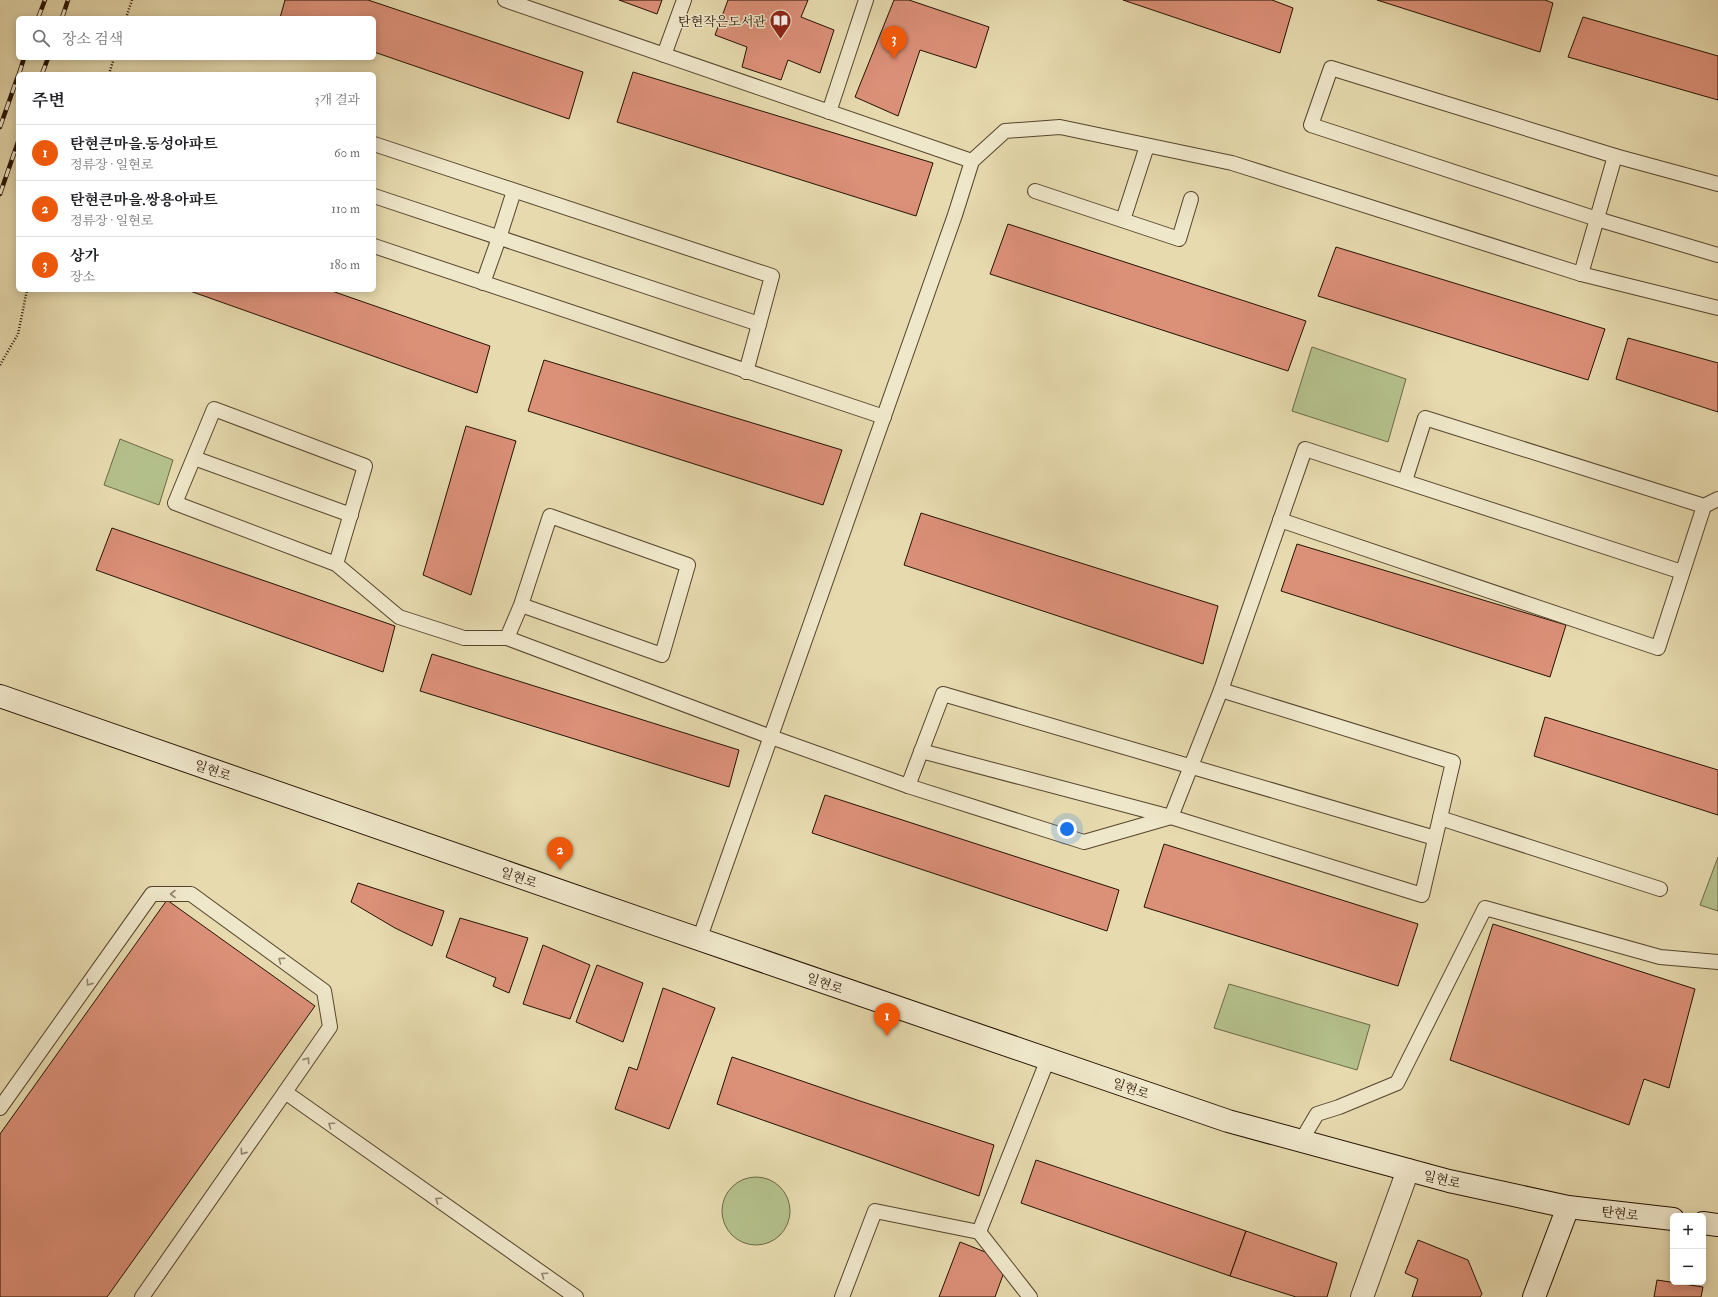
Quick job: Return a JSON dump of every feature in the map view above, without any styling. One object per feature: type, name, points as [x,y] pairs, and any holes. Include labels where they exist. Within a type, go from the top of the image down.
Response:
[{"type":"main road","name":"일현로","points":[[0,696],[699,940],[1228,1121],[1449,1181],[1568,1207]]},
{"type":"main road","points":[[1362,1297],[1408,1170]]},
{"type":"main road","points":[[1534,1297],[1568,1207]]},
{"type":"main road","name":"탄현로","points":[[1568,1207],[1670,1219]]},
{"type":"main road","points":[[1706,1223],[1718,1225]]},
{"type":"lane","points":[[664,55],[684,0]]},
{"type":"lane","points":[[829,112],[866,0]]},
{"type":"lane","points":[[508,1],[972,161]]},
{"type":"lane","points":[[1718,184],[1615,156],[1331,68],[1311,125],[1597,219],[1718,255]]},
{"type":"lane","points":[[699,940],[955,215],[972,161],[1005,132],[1060,127],[1232,163],[1581,274],[1718,308]]},
{"type":"lane","points":[[376,145],[772,276],[746,372]]},
{"type":"lane","points":[[1123,220],[1147,146]]},
{"type":"lane","points":[[1581,274],[1615,156]]},
{"type":"lane","points":[[483,283],[514,190]]},
{"type":"lane","points":[[1035,191],[1179,239],[1191,200]]},
{"type":"lane","points":[[376,197],[759,324]]},
{"type":"lane","points":[[376,247],[746,372],[884,417]]},
{"type":"lane","points":[[336,564],[365,466],[214,409],[175,503],[336,564],[399,617],[464,638],[507,638],[771,737],[908,786],[1084,842],[1171,817]]},
{"type":"lane","points":[[1405,481],[1425,418],[1704,506],[1718,499]]},
{"type":"lane","points":[[1171,817],[1221,690],[1304,449],[1682,572]]},
{"type":"lane","points":[[194,458],[351,515]]},
{"type":"lane","points":[[1280,520],[1658,648],[1704,506]]},
{"type":"lane","points":[[507,638],[521,605],[550,516],[688,565],[662,655],[521,605]]},
{"type":"lane","points":[[921,751],[1171,817],[1422,895],[1452,762],[1221,690]]},
{"type":"lane","points":[[908,786],[943,694],[1435,838]]},
{"type":"lane","points":[[1440,818],[1660,889]]},
{"type":"lane","points":[[0,1108],[152,894],[191,894],[324,991],[330,1027],[142,1297]]},
{"type":"lane","points":[[1301,1141],[1316,1114],[1339,1107],[1397,1083],[1485,908],[1660,957],[1718,962]]},
{"type":"lane","points":[[979,1232],[1048,1059]]},
{"type":"lane","points":[[285,1092],[576,1297]]},
{"type":"lane","points":[[842,1297],[875,1211],[979,1232],[1030,1297]]},
{"type":"path","points":[[127,16],[132,0]]},
{"type":"path","points":[[110,72],[113,60]]},
{"type":"path","points":[[0,365],[18,334],[27,292]]},
{"type":"green space","points":[[1312,347],[1406,379],[1388,442],[1292,411]]},
{"type":"green space","points":[[120,439],[173,460],[159,505],[104,485]]},
{"type":"green space","points":[[1718,857],[1718,911],[1700,905]]},
{"type":"green space","points":[[1229,984],[1370,1025],[1357,1070],[1214,1028]]},
{"type":"green space","points":[[756,1177],[769,1180],[780,1187],[787,1198],[790,1211],[787,1224],[780,1235],[769,1242],[756,1245],[743,1242],[732,1235],[725,1224],[722,1211],[725,1198],[732,1187],[743,1180]]},
{"type":"building","points":[[285,0],[368,0],[583,72],[569,119],[376,53],[376,16],[281,16]]},
{"type":"building","points":[[619,0],[662,0],[657,14]]},
{"type":"building","name":"탄현작은도서관","points":[[728,0],[808,0],[801,17],[834,30],[820,73],[788,60],[781,80],[742,67],[747,47],[715,35]]},
{"type":"building","points":[[894,0],[909,0],[989,27],[976,68],[920,50],[898,116],[855,97]]},
{"type":"building","points":[[1123,0],[1272,0],[1293,8],[1280,53]]},
{"type":"building","points":[[1377,0],[1545,0],[1553,3],[1540,52]]},
{"type":"building","points":[[1583,17],[1718,56],[1718,100],[1568,57]]},
{"type":"building","points":[[633,72],[933,163],[916,216],[617,122]]},
{"type":"building","points":[[1008,224],[1306,321],[1288,371],[990,274]]},
{"type":"building","points":[[1336,247],[1605,329],[1588,380],[1318,296]]},
{"type":"building","points":[[193,292],[335,292],[490,346],[477,393]]},
{"type":"building","points":[[1628,338],[1718,363],[1718,412],[1616,379]]},
{"type":"building","points":[[544,360],[842,450],[823,505],[528,411]]},
{"type":"building","points":[[466,426],[516,441],[471,595],[423,575]]},
{"type":"building","points":[[921,513],[1218,606],[1203,664],[904,565]]},
{"type":"building","points":[[112,528],[395,626],[383,672],[96,570]]},
{"type":"building","points":[[1297,544],[1566,625],[1550,677],[1281,591]]},
{"type":"building","points":[[432,654],[739,750],[729,787],[420,691]]},
{"type":"building","points":[[1545,717],[1718,770],[1718,815],[1534,756]]},
{"type":"building","points":[[825,795],[1119,890],[1107,931],[812,833]]},
{"type":"building","points":[[1164,844],[1418,924],[1398,986],[1144,907]]},
{"type":"building","points":[[358,883],[444,911],[432,946],[395,928],[351,902]]},
{"type":"building","points":[[167,900],[315,1006],[107,1297],[0,1297],[0,1134]]},
{"type":"building","points":[[460,918],[528,938],[509,993],[493,986],[496,978],[446,957]]},
{"type":"building","points":[[1493,924],[1695,989],[1669,1088],[1644,1079],[1629,1125],[1450,1060]]},
{"type":"building","points":[[543,945],[590,965],[570,1019],[523,1004]]},
{"type":"building","points":[[597,965],[643,983],[623,1042],[576,1022]]},
{"type":"building","points":[[663,988],[715,1008],[669,1129],[615,1109],[629,1067],[637,1070]]},
{"type":"building","points":[[732,1057],[994,1145],[979,1196],[717,1104]]},
{"type":"building","points":[[1036,1160],[1246,1231],[1230,1276],[1021,1203]]},
{"type":"building","points":[[1246,1231],[1337,1263],[1327,1297],[1296,1297],[1230,1276]]},
{"type":"building","points":[[1418,1240],[1468,1260],[1482,1294],[1480,1297],[1412,1297],[1418,1279],[1405,1273]]},
{"type":"building","points":[[960,1242],[1008,1261],[995,1297],[939,1297]]},
{"type":"building","points":[[1657,1280],[1670,1282],[1670,1285],[1690,1285],[1703,1287],[1701,1297],[1654,1297]]},
{"type":"railway","points":[[39,16],[45,0]]},
{"type":"railway","points":[[63,16],[68,0]]},
{"type":"railway","points":[[20,72],[23,60]]},
{"type":"railway","points":[[43,72],[47,60]]},
{"type":"railway","points":[[0,127],[16,82]]},
{"type":"railway","points":[[0,194],[16,148]]},
{"type":"place","name":"탄현작은도서관","points":[[781,40]]},
{"type":"place","name":"상가","points":[[894,59]]},
{"type":"place","name":"탄현큰마을.쌍용아파트","points":[[560,870]]},
{"type":"place","name":"탄현큰마을.동성아파트","points":[[887,1036]]}]
